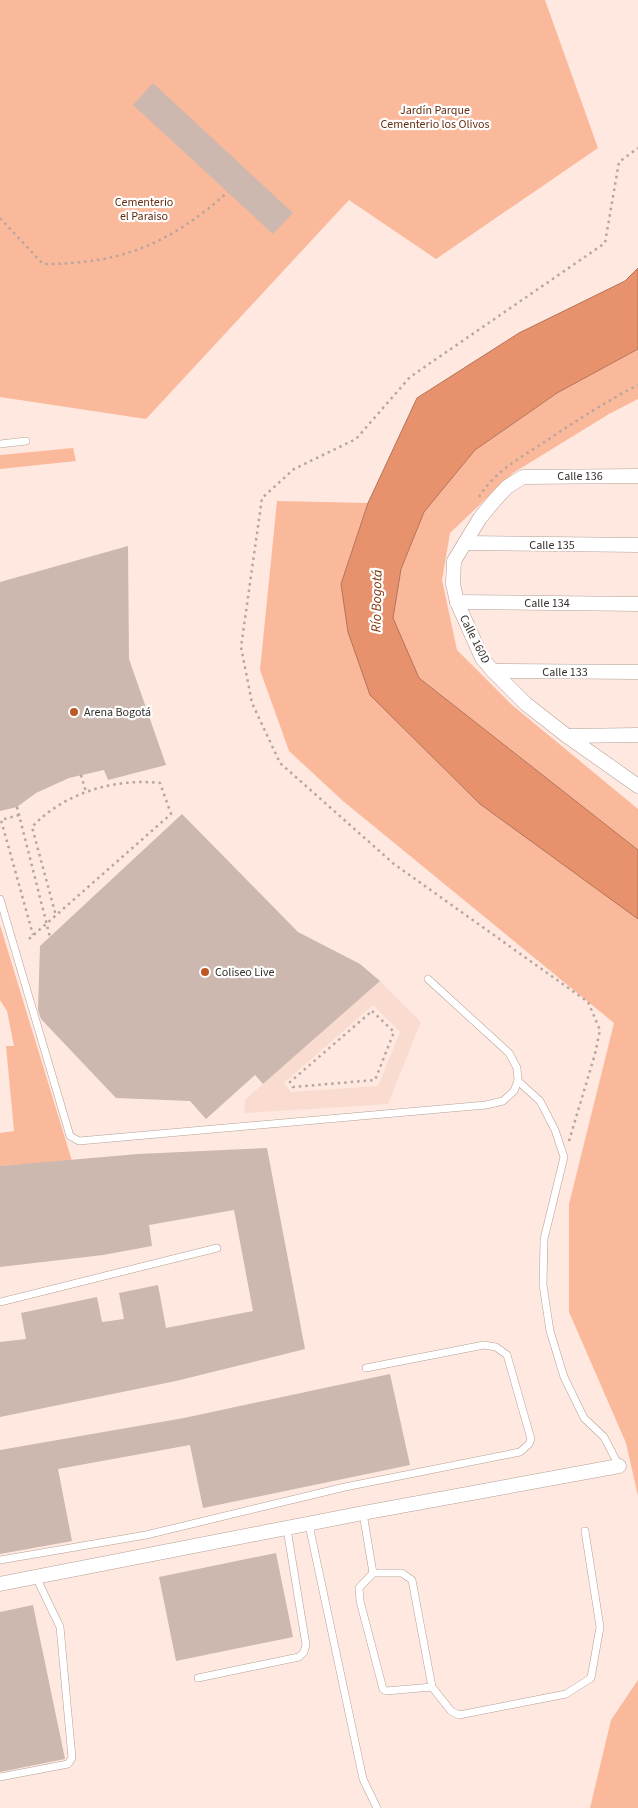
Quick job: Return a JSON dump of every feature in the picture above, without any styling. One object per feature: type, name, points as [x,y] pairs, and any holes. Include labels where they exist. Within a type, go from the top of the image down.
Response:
[{"type":"street","name":"Calle 136","points":[[523,477],[638,476]]},
{"type":"street","name":"Calle 160D","points":[[523,477],[508,486],[480,518],[454,561],[453,584],[457,602],[482,658],[493,671],[526,704],[567,736],[638,786]]},
{"type":"street","name":"Calle 135","points":[[465,543],[638,545]]},
{"type":"street","name":"Calle 134","points":[[457,602],[638,604]]},
{"type":"street","name":"Calle 133","points":[[493,671],[638,672]]},
{"type":"street","points":[[567,736],[638,735]]},
{"type":"street","points":[[0,1584],[363,1513],[619,1466]]},
{"type":"lane","points":[[0,444],[26,441]]},
{"type":"lane","points":[[0,899],[70,1136],[79,1141],[486,1105],[503,1101],[514,1090],[518,1081],[517,1068],[509,1053],[428,979]]},
{"type":"lane","points":[[518,1081],[540,1100],[555,1130],[564,1157],[544,1239],[543,1285],[549,1322],[564,1377],[580,1410],[584,1418],[604,1437],[619,1466]]},
{"type":"lane","points":[[0,1302],[217,1248]]},
{"type":"lane","points":[[0,1560],[146,1535],[345,1487],[520,1452],[529,1444],[531,1439],[507,1355],[496,1347],[484,1345],[366,1368]]},
{"type":"lane","points":[[363,1513],[373,1574]]},
{"type":"lane","points":[[309,1525],[363,1779],[377,1808]]},
{"type":"lane","points":[[198,1678],[299,1657],[304,1652],[306,1644],[287,1529]]},
{"type":"lane","points":[[432,1688],[386,1691],[383,1689],[359,1588],[373,1574],[402,1572],[412,1580],[432,1688],[451,1711],[459,1715],[566,1694],[591,1678],[600,1627],[585,1531]]},
{"type":"lane","points":[[0,1777],[68,1764],[72,1758],[60,1627],[36,1577]]},
{"type":"path","points":[[564,1157],[595,1054],[600,1030],[588,1002],[394,864],[280,763],[252,703],[242,647],[262,498],[294,469],[356,439],[410,377],[605,243],[619,162],[638,148]]},
{"type":"path","points":[[0,218],[43,264],[68,264],[116,257],[165,239],[186,227],[228,192]]},
{"type":"path","points":[[478,498],[499,472],[576,420],[638,385]]},
{"type":"path","points":[[81,775],[86,792]]},
{"type":"path","points":[[29,940],[171,814],[160,783],[126,783],[86,792],[56,806],[32,827],[56,916]]},
{"type":"path","points":[[17,806],[50,936]]},
{"type":"path","points":[[19,815],[1,820],[34,935]]},
{"type":"path","points":[[372,1011],[394,1032],[375,1080],[293,1087],[288,1081],[372,1011]]},
{"type":"shaded area","points":[[380,981],[421,1022],[388,1104],[244,1113],[245,1100]],"holes":[[[373,1005],[400,1032],[378,1086],[291,1092],[284,1083]]]},
{"type":"green space","points":[[0,0],[545,0],[598,148],[436,259],[349,200],[146,419],[0,397]]},
{"type":"green space","points":[[638,349],[638,399],[609,414],[513,473],[450,533],[442,580],[457,650],[512,705],[638,809],[638,850],[419,678],[393,618],[401,569],[424,512],[475,450],[557,393]]},
{"type":"green space","points":[[73,448],[76,461],[0,469],[0,455]]},
{"type":"green space","points":[[277,501],[368,503],[341,584],[348,632],[638,919],[638,1496],[626,1443],[569,1312],[569,1204],[614,1023],[343,801],[289,751],[260,670]]},
{"type":"green space","points":[[0,925],[72,1161],[0,1166],[0,1133],[14,1131],[6,1046],[14,1046],[7,1011],[0,1000]]},
{"type":"green space","points":[[638,1680],[638,1808],[590,1808],[611,1720]]},
{"type":"water","name":"Río Bogotá","points":[[638,268],[638,349],[557,393],[475,450],[424,512],[401,569],[393,618],[419,678],[638,850],[638,919],[480,804],[370,695],[348,632],[341,584],[368,503],[417,398],[519,333],[625,281]]},
{"type":"building","points":[[153,83],[293,213],[273,234],[133,105]]},
{"type":"building","name":"Arena Bogotá","points":[[128,546],[129,659],[166,765],[108,780],[104,770],[69,778],[36,793],[17,807],[0,811],[0,582]]},
{"type":"building","name":"Coliseo Live","points":[[182,814],[298,932],[360,964],[380,981],[263,1084],[255,1075],[206,1119],[190,1101],[116,1098],[41,1019],[38,1010],[40,946]]},
{"type":"building","points":[[267,1148],[305,1349],[176,1381],[0,1417],[0,1342],[26,1339],[21,1313],[97,1297],[102,1322],[124,1319],[119,1293],[158,1285],[166,1328],[253,1311],[234,1210],[149,1225],[152,1246],[103,1255],[0,1267],[0,1166],[138,1154]]},
{"type":"building","points":[[390,1374],[410,1465],[203,1508],[190,1445],[58,1469],[72,1541],[0,1554],[0,1450],[184,1418]]},
{"type":"building","points":[[276,1553],[293,1637],[176,1661],[159,1577]]},
{"type":"building","points":[[33,1605],[65,1759],[0,1772],[0,1612]]},
{"type":"place","name":"Arena Bogotá","points":[[74,712]]},
{"type":"place","name":"Coliseo Live","points":[[205,972]]},
{"type":"park label","name":"Jardín Parque Cementerio los Olivos","points":[[435,117]]},
{"type":"park label","name":"Cementerio el Paraiso","points":[[144,209]]}]
